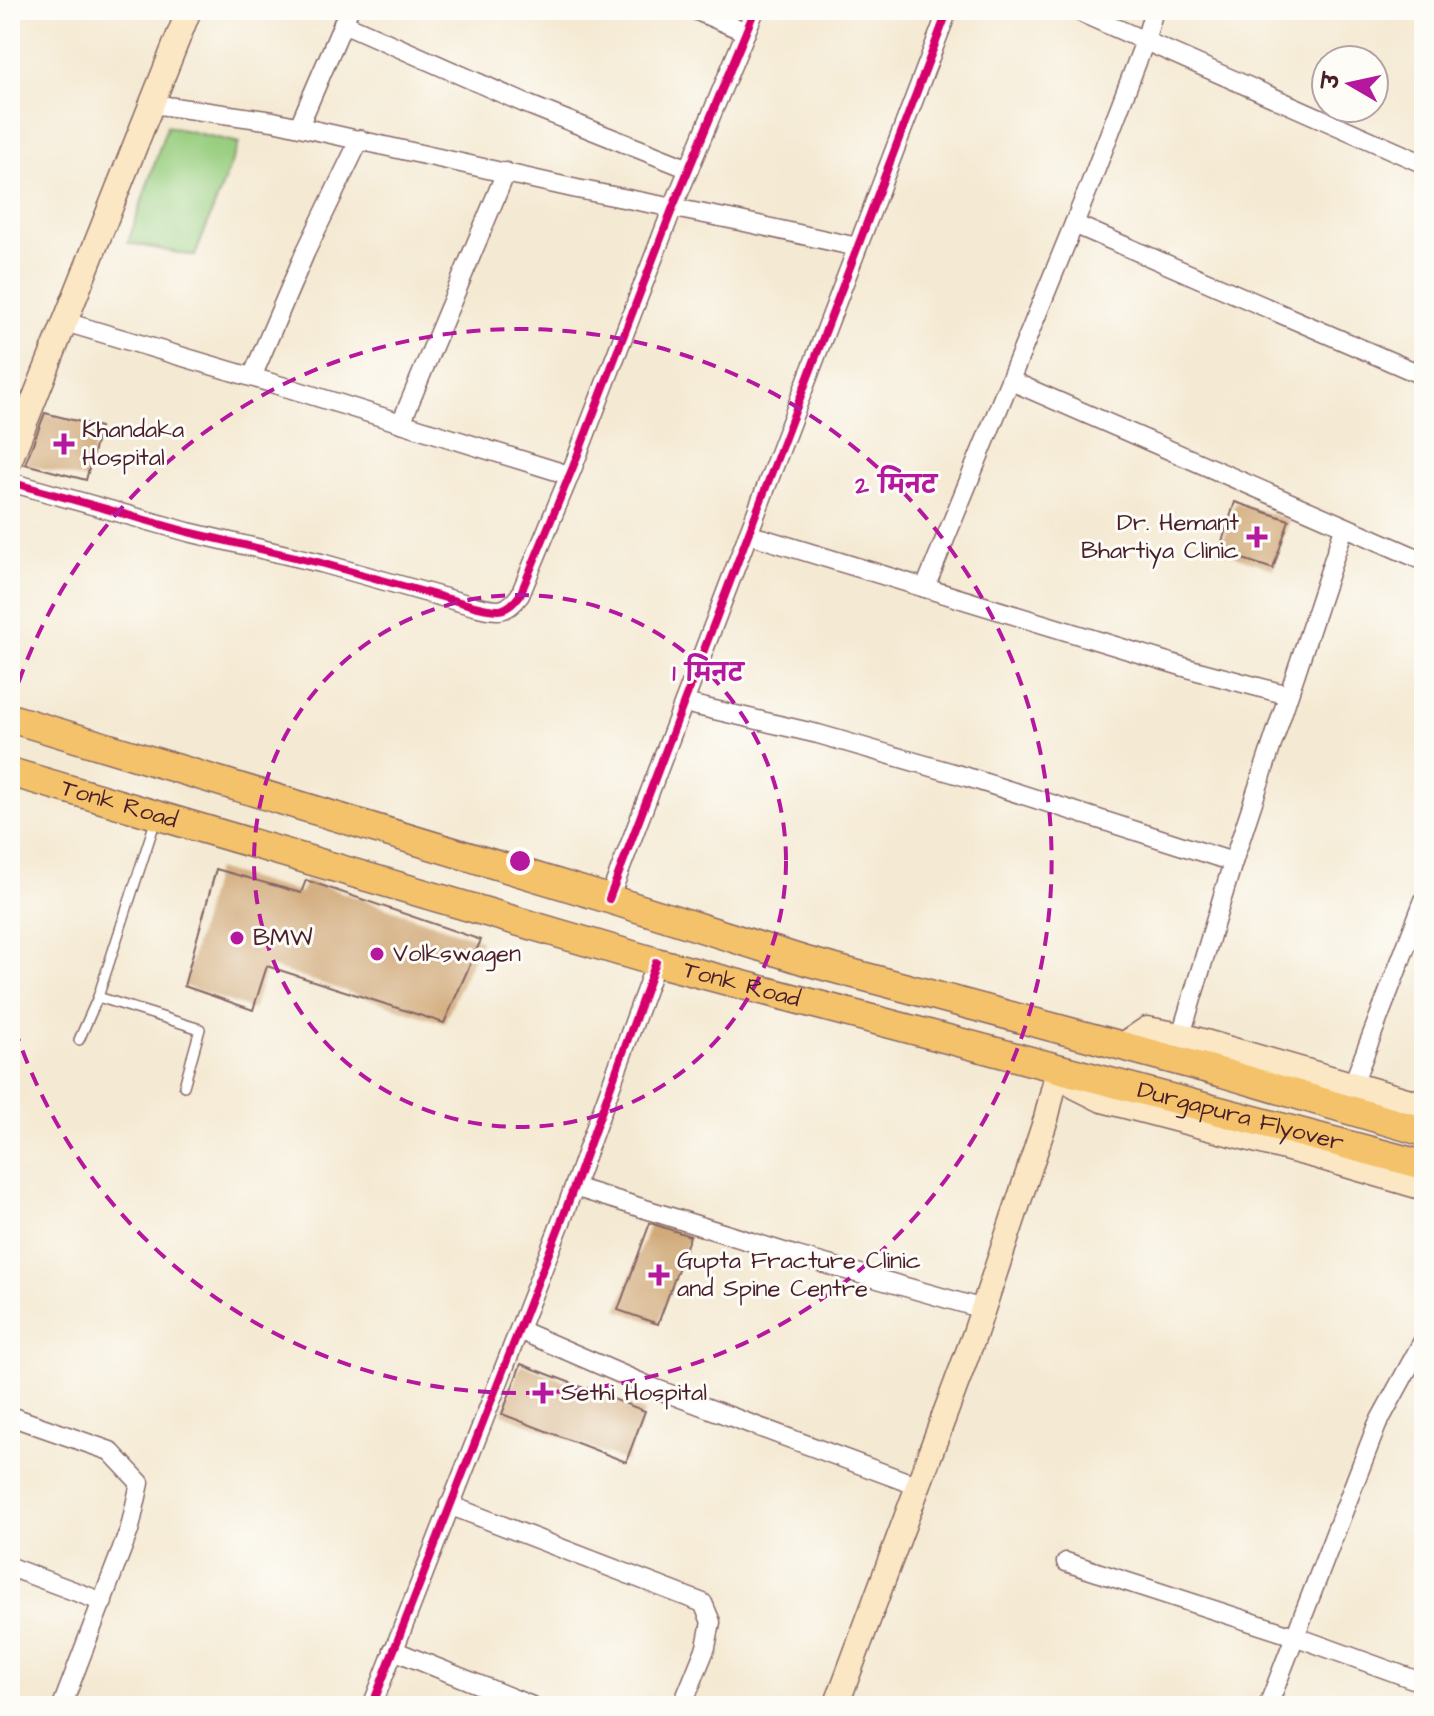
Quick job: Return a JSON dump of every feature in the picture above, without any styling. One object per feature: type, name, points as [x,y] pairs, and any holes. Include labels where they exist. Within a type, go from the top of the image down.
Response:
[{"type":"main road","name":"Tonk Road","points":[[10,718],[806,961],[1134,1049]]},
{"type":"main road","name":"Tonk Road","points":[[10,772],[656,962],[1058,1069]]},
{"type":"main road","name":"Durgapura Flyover","points":[[1134,1049],[1424,1132]]},
{"type":"main road","name":"Durgapura Flyover","points":[[1058,1069],[1424,1165]]},
{"type":"street","points":[[10,460],[189,10]]},
{"type":"street","points":[[695,10],[746,32]]},
{"type":"street","points":[[10,482],[188,532],[321,563],[498,611],[512,606],[520,595],[569,475],[673,207],[755,10]]},
{"type":"street","points":[[609,899],[948,10]]},
{"type":"street","points":[[1075,10],[1424,164]]},
{"type":"street","points":[[925,588],[1074,224],[1145,41],[1154,10]]},
{"type":"street","points":[[299,126],[346,17],[524,103],[689,169]]},
{"type":"street","points":[[152,104],[299,126],[857,247]]},
{"type":"street","points":[[252,377],[305,253],[360,139]]},
{"type":"street","points":[[401,423],[506,172]]},
{"type":"street","points":[[1074,224],[1424,376]]},
{"type":"street","points":[[65,322],[569,475]]},
{"type":"street","points":[[1011,381],[1424,561]]},
{"type":"street","points":[[1181,1035],[1233,862],[1344,528]]},
{"type":"street","points":[[748,534],[1194,670],[1288,695]]},
{"type":"street","points":[[684,703],[818,734],[922,764],[1233,862]]},
{"type":"street","points":[[1353,1084],[1418,933],[1424,900]]},
{"type":"street","points":[[372,1706],[574,1187],[656,962]]},
{"type":"street","points":[[1134,1049],[1147,1029],[1181,1035],[1424,1105]]},
{"type":"street","points":[[836,1706],[983,1309],[1046,1119],[1058,1069]]},
{"type":"street","name":"Tonk Road","points":[[1058,1069],[1076,1087],[1102,1100],[1424,1188]]},
{"type":"street","points":[[574,1187],[983,1309]]},
{"type":"street","points":[[519,1330],[651,1387],[918,1486]]},
{"type":"street","points":[[1268,1706],[1377,1425],[1424,1339]]},
{"type":"street","points":[[10,1416],[110,1451],[140,1483],[130,1528],[62,1706]]},
{"type":"street","points":[[449,1505],[703,1603],[711,1622],[709,1635],[682,1706]]},
{"type":"street","points":[[1066,1562],[1297,1637],[1424,1683]]},
{"type":"street","points":[[10,1567],[103,1602]]},
{"type":"street","points":[[393,1650],[532,1706]]},
{"type":"lane","points":[[79,1040],[98,997],[158,815]]},
{"type":"lane","points":[[98,997],[200,1029],[184,1086]]},
{"type":"green space","points":[[167,126],[239,143],[195,256],[128,243]]},
{"type":"building","points":[[45,413],[100,427],[86,480],[25,464]]},
{"type":"building","points":[[1235,502],[1289,520],[1273,569],[1219,551]]},
{"type":"building","name":"Volkswagen","points":[[216,869],[301,893],[306,880],[481,940],[444,1023],[267,966],[253,1010],[184,986]]},
{"type":"building","points":[[650,1223],[690,1236],[658,1324],[618,1310]]},
{"type":"building","points":[[521,1364],[645,1411],[626,1462],[502,1414]]},
{"type":"cycle path","points":[[10,482],[474,606],[495,610],[510,606],[520,595],[573,467],[673,207],[755,10]]},
{"type":"cycle path","points":[[609,899],[948,10]]},
{"type":"cycle path","points":[[372,1706],[563,1217],[656,962]]},
{"type":"place","name":"Khandaka Hospital","points":[[64,444]]},
{"type":"place","name":"Dr. Hemant Bhartiya Clinic","points":[[1257,537]]},
{"type":"place","name":"BMW","points":[[237,938]]},
{"type":"place","name":"Volkswagen","points":[[377,954]]},
{"type":"place","name":"Gupta Fracture Clinic and Spine Centre","points":[[659,1275]]},
{"type":"place","name":"Sethi Hospital","points":[[543,1393]]}]
